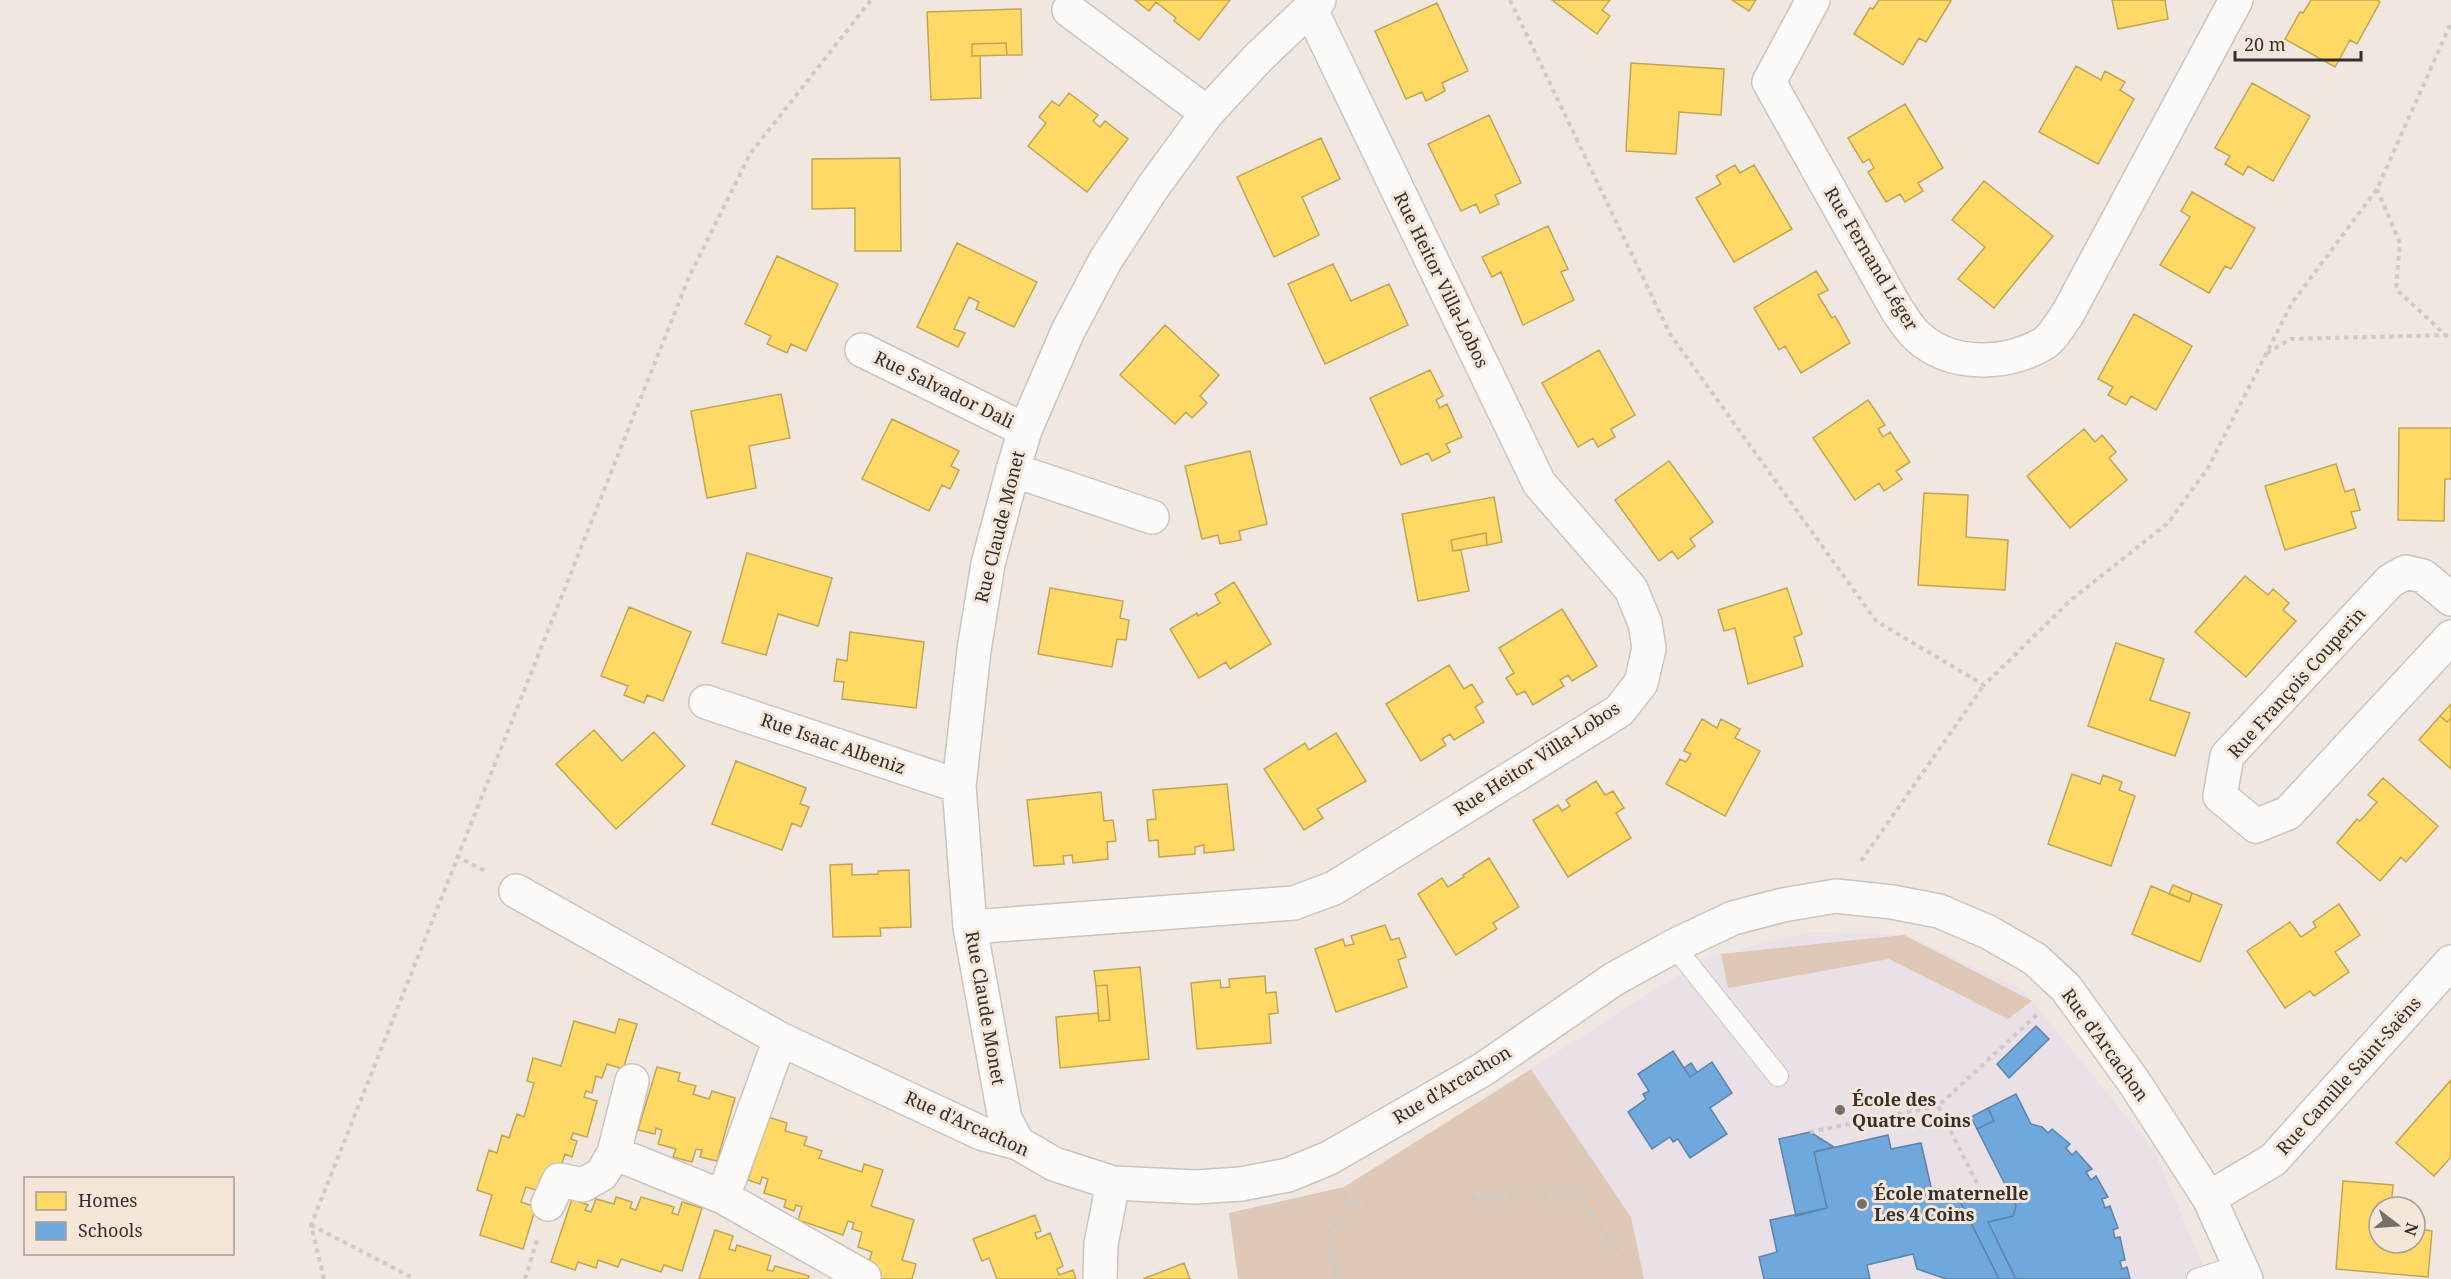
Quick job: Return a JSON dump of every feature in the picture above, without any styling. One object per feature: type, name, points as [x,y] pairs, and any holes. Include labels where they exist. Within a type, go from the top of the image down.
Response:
[{"type":"street","name":"Rue Fernand Léger","points":[[1813,0],[1769,82],[1897,310],[1910,328],[1917,336],[1944,353],[1980,362],[2012,356],[2045,343],[2067,315],[2236,0]]},
{"type":"street","name":"Rue Claude Monet","points":[[1018,1143],[1005,1119],[970,927],[959,786],[974,650],[988,564],[1025,430],[1068,331],[1105,261],[1153,188],[1207,113],[1258,58],[1314,4]]},
{"type":"street","name":"Rue Heitor Villa-Lobos","points":[[970,927],[1294,903],[1334,888],[1619,711],[1641,683],[1649,648],[1645,623],[1631,590],[1539,483],[1314,4]]},
{"type":"street","points":[[1069,10],[1207,113]]},
{"type":"street","name":"Rue Salvador Dali","points":[[862,350],[1025,430]]},
{"type":"street","points":[[1013,470],[1152,517]]},
{"type":"street","name":"Rue François Couperin","points":[[2451,599],[2423,576],[2406,572],[2390,581],[2228,756],[2220,796],[2256,826],[2288,813],[2451,637]]},
{"type":"street","name":"Rue Isaac Albeniz","points":[[706,702],[959,786]]},
{"type":"street","name":"Rue d'Arcachon","points":[[516,891],[780,1039],[981,1133],[1018,1143],[1054,1164],[1113,1183],[1196,1187],[1241,1184],[1288,1174],[1329,1158],[1482,1070],[1614,979],[1674,946],[1733,918],[1783,905],[1836,896],[1892,902],[1939,911],[1988,932],[2035,959],[2066,988],[2134,1082],[2209,1198],[2242,1272]]},
{"type":"street","name":"Rue Camille Saint-Saëns","points":[[2209,1198],[2273,1160],[2451,962]]},
{"type":"street","points":[[723,1197],[780,1039]]},
{"type":"street","points":[[548,1204],[559,1180],[583,1185],[602,1174],[614,1153],[632,1081]]},
{"type":"street","points":[[614,1153],[723,1197],[864,1277]]},
{"type":"street","points":[[1100,1279],[1101,1244],[1113,1183]]},
{"type":"lane","points":[[1674,946],[1779,1076]]},
{"type":"lane","points":[[2197,1279],[2242,1272]]},
{"type":"path","points":[[324,1279],[311,1226],[688,277],[750,154],[871,0]]},
{"type":"path","points":[[2377,189],[2400,243],[2396,289],[2451,340]]},
{"type":"path","points":[[2265,354],[2291,339],[2446,335]]},
{"type":"path","points":[[1836,896],[1984,685]]},
{"type":"path","points":[[1810,1132],[1938,1106],[2066,988]]},
{"type":"path","points":[[1938,1106],[1981,1191]]},
{"type":"path","points":[[1329,1158],[1349,1203]]},
{"type":"path","points":[[1349,1203],[1576,1194],[1621,1256],[1639,1254]]},
{"type":"path","points":[[1335,1279],[1330,1230],[1349,1203]]},
{"type":"path","points":[[311,1226],[415,1279]]},
{"type":"shaded area","name":"École des Quatre Coins","points":[[1813,932],[1904,935],[2023,990],[2154,1151],[2209,1279],[1644,1279],[1631,1217],[1531,1069],[1706,957]]},
{"type":"shaded area","points":[[1904,935],[2032,1001],[2008,1019],[1889,959],[1728,988],[1721,954]]},
{"type":"shaded area","points":[[1531,1069],[1631,1217],[1644,1279],[1238,1279],[1229,1213],[1344,1187]]},
{"type":"building: Homes","points":[[1135,0],[1230,0],[1199,40],[1174,21],[1176,18],[1156,2],[1149,11]]},
{"type":"building: Homes","points":[[1552,0],[1610,0],[1602,10],[1610,16],[1597,34]]},
{"type":"building: Homes","points":[[1732,0],[1756,0],[1749,11]]},
{"type":"building: Homes","points":[[1879,0],[1951,1],[1926,42],[1919,38],[1903,65],[1854,34],[1870,8],[1873,9]]},
{"type":"building: Homes","points":[[2112,0],[2165,0],[2168,19],[2118,29]]},
{"type":"building: Homes","points":[[2311,0],[2377,0],[2380,2],[2357,44],[2350,40],[2335,67],[2285,39],[2300,12],[2303,13]]},
{"type":"building: Homes","points":[[1437,3],[1468,71],[1442,83],[1445,91],[1426,101],[1422,92],[1406,99],[1375,31]]},
{"type":"building: Homes","points":[[1021,9],[1022,55],[1007,55],[1006,43],[972,44],[972,56],[980,56],[981,98],[931,100],[927,12]]},
{"type":"building: Homes","points":[[1006,43],[1007,55],[972,56],[972,44]]},
{"type":"building: Homes","points":[[1631,63],[1724,69],[1721,115],[1679,112],[1676,154],[1626,151]]},
{"type":"building: Homes","points":[[2076,66],[2101,80],[2105,71],[2125,82],[2120,90],[2134,99],[2098,164],[2039,132]]},
{"type":"building: Homes","points":[[2252,83],[2310,116],[2273,181],[2248,166],[2243,175],[2225,164],[2230,156],[2215,148]]},
{"type":"building: Homes","points":[[1069,93],[1098,115],[1093,121],[1100,127],[1105,121],[1128,139],[1087,192],[1028,146],[1046,123],[1039,117],[1052,101],[1059,106]]},
{"type":"building: Homes","points":[[1905,104],[1943,168],[1918,183],[1923,191],[1905,202],[1900,194],[1886,202],[1868,172],[1874,168],[1869,159],[1863,163],[1848,138]]},
{"type":"building: Homes","points":[[1489,115],[1521,183],[1495,195],[1499,204],[1480,213],[1476,204],[1461,211],[1428,144]]},
{"type":"building: Homes","points":[[1321,138],[1340,179],[1302,197],[1319,235],[1274,257],[1237,177]]},
{"type":"building: Homes","points":[[900,158],[901,251],[855,251],[855,208],[812,209],[812,159]]},
{"type":"building: Homes","points":[[1735,165],[1740,173],[1754,165],[1792,229],[1734,262],[1696,198],[1721,184],[1716,176]]},
{"type":"building: Homes","points":[[1984,181],[2053,236],[1994,308],[1958,279],[1985,247],[1952,220]]},
{"type":"building: Homes","points":[[2192,192],[2255,228],[2231,269],[2225,266],[2209,293],[2160,265],[2190,217],[2181,211]]},
{"type":"building: Homes","points":[[1548,226],[1568,269],[1561,272],[1574,300],[1523,325],[1501,272],[1492,277],[1482,257]]},
{"type":"building: Homes","points":[[957,243],[1037,282],[1014,327],[976,309],[979,302],[969,297],[954,329],[965,333],[958,347],[917,327]]},
{"type":"building: Homes","points":[[777,256],[838,284],[806,351],[791,344],[787,353],[767,344],[771,336],[745,324]]},
{"type":"building: Homes","points":[[1333,264],[1351,301],[1389,284],[1408,325],[1325,364],[1288,284]]},
{"type":"building: Homes","points":[[1816,271],[1828,290],[1818,295],[1832,318],[1835,316],[1850,343],[1801,373],[1785,346],[1779,350],[1754,308]]},
{"type":"building: Homes","points":[[2134,314],[2192,346],[2156,410],[2131,396],[2126,405],[2108,395],[2113,387],[2098,379]]},
{"type":"building: Homes","points":[[1165,325],[1219,375],[1200,396],[1207,403],[1192,418],[1186,412],[1175,424],[1120,375]]},
{"type":"building: Homes","points":[[1599,350],[1635,415],[1611,429],[1615,437],[1598,447],[1593,438],[1578,447],[1542,383]]},
{"type":"building: Homes","points":[[1430,370],[1443,396],[1436,400],[1440,408],[1447,404],[1462,437],[1446,444],[1450,452],[1432,461],[1428,453],[1401,465],[1370,398]]},
{"type":"building: Homes","points":[[781,394],[790,438],[749,446],[756,488],[707,498],[691,411]]},
{"type":"building: Homes","points":[[1868,400],[1885,425],[1878,429],[1883,437],[1890,432],[1910,462],[1896,471],[1902,479],[1884,491],[1879,483],[1855,500],[1813,438]]},
{"type":"building: Homes","points":[[892,419],[959,451],[951,466],[959,470],[950,489],[942,485],[929,511],[862,479]]},
{"type":"building: Homes","points":[[2399,428],[2451,428],[2451,479],[2445,479],[2444,521],[2398,520]]},
{"type":"building: Homes","points":[[2084,429],[2095,442],[2102,435],[2116,452],[2109,458],[2127,480],[2070,528],[2027,476]]},
{"type":"building: Homes","points":[[1250,451],[1267,524],[1239,531],[1241,540],[1220,544],[1218,535],[1202,539],[1185,466]]},
{"type":"building: Homes","points":[[1669,461],[1713,522],[1690,539],[1695,546],[1678,559],[1672,551],[1659,561],[1615,500]]},
{"type":"building: Homes","points":[[2336,464],[2345,492],[2354,489],[2360,510],[2351,512],[2356,528],[2285,550],[2265,486]]},
{"type":"building: Homes","points":[[1924,493],[1968,495],[1966,537],[2008,540],[2005,590],[1918,585]]},
{"type":"building: Homes","points":[[1494,497],[1502,542],[1487,545],[1486,533],[1451,540],[1453,551],[1461,550],[1469,591],[1418,601],[1402,514]]},
{"type":"building: Homes","points":[[1486,533],[1487,545],[1453,551],[1451,540]]},
{"type":"building: Homes","points":[[747,553],[832,578],[818,626],[778,614],[766,655],[722,643]]},
{"type":"building: Homes","points":[[2245,576],[2268,595],[2273,589],[2289,603],[2283,610],[2296,621],[2246,677],[2195,632]]},
{"type":"building: Homes","points":[[1234,582],[1271,644],[1230,669],[1226,662],[1199,678],[1170,629],[1220,603],[1215,594]]},
{"type":"building: Homes","points":[[1050,588],[1123,601],[1120,618],[1129,620],[1126,640],[1117,639],[1112,667],[1038,654]]},
{"type":"building: Homes","points":[[1787,588],[1802,634],[1794,637],[1803,666],[1748,684],[1735,628],[1724,631],[1718,610]]},
{"type":"building: Homes","points":[[629,607],[691,632],[663,701],[647,695],[644,703],[624,695],[628,686],[601,676]]},
{"type":"building: Homes","points":[[1562,609],[1597,666],[1572,681],[1568,675],[1560,680],[1564,686],[1533,705],[1525,691],[1517,695],[1506,678],[1514,673],[1499,648]]},
{"type":"building: Homes","points":[[850,632],[924,642],[916,708],[842,699],[844,682],[834,681],[837,659],[847,661]]},
{"type":"building: Homes","points":[[2116,643],[2164,659],[2150,700],[2190,713],[2175,756],[2088,726]]},
{"type":"building: Homes","points":[[1449,665],[1464,689],[1472,684],[1483,702],[1475,707],[1484,722],[1454,740],[1450,734],[1442,739],[1446,745],[1421,761],[1386,704]]},
{"type":"building: Homes","points":[[2451,704],[2451,718],[2447,722],[2440,716]]},
{"type":"building: Homes","points":[[2440,716],[2447,722],[2451,718],[2451,769],[2419,740]]},
{"type":"building: Homes","points":[[1702,719],[1717,728],[1721,719],[1740,729],[1735,738],[1760,751],[1725,816],[1666,784],[1680,759],[1686,762],[1691,754],[1684,751]]},
{"type":"building: Homes","points":[[594,730],[622,761],[654,732],[685,766],[616,829],[556,764]]},
{"type":"building: Homes","points":[[1336,733],[1366,781],[1317,809],[1323,818],[1304,830],[1264,769],[1305,743],[1309,750]]},
{"type":"building: Homes","points":[[736,761],[806,788],[800,804],[809,807],[801,827],[792,823],[782,850],[712,824]]},
{"type":"building: Homes","points":[[2072,774],[2100,784],[2103,775],[2122,782],[2119,790],[2135,796],[2111,866],[2048,844]]},
{"type":"building: Homes","points":[[2383,778],[2438,826],[2406,862],[2401,857],[2380,881],[2337,843],[2357,819],[2360,821],[2377,802],[2368,795]]},
{"type":"building: Homes","points":[[1596,781],[1605,795],[1613,791],[1624,808],[1616,813],[1631,838],[1568,877],[1533,820],[1558,805],[1562,811],[1570,806],[1566,800]]},
{"type":"building: Homes","points":[[1227,784],[1234,850],[1204,853],[1204,845],[1195,847],[1195,854],[1159,857],[1158,840],[1149,841],[1147,820],[1156,819],[1153,790]]},
{"type":"building: Homes","points":[[1101,792],[1104,821],[1113,820],[1116,841],[1107,842],[1108,859],[1073,863],[1072,855],[1063,856],[1064,864],[1034,866],[1027,800]]},
{"type":"building: Homes","points":[[1489,858],[1519,907],[1493,923],[1497,929],[1456,955],[1418,894],[1442,878],[1448,887]]},
{"type":"building: Homes","points":[[852,864],[852,875],[909,870],[911,927],[880,928],[881,936],[833,937],[830,865]]},
{"type":"building: Homes","points":[[2173,885],[2192,893],[2189,902],[2169,894]]},
{"type":"building: Homes","points":[[2151,886],[2189,902],[2192,893],[2222,905],[2200,962],[2132,934]]},
{"type":"building: Homes","points":[[2339,904],[2360,935],[2335,952],[2349,972],[2314,996],[2310,991],[2285,1008],[2247,951],[2290,922],[2301,937],[2316,927],[2313,922]]},
{"type":"building: Homes","points":[[1385,925],[1391,940],[1399,938],[1406,957],[1398,960],[1407,987],[1336,1012],[1315,949],[1343,939],[1345,946],[1354,944],[1351,936]]},
{"type":"building: Homes","points":[[1140,967],[1149,1059],[1060,1068],[1056,1017],[1098,1013],[1099,1021],[1110,1020],[1107,985],[1096,986],[1094,971]]},
{"type":"building: Homes","points":[[1265,976],[1266,993],[1276,992],[1278,1013],[1269,1014],[1271,1043],[1197,1049],[1191,983],[1220,980],[1221,988],[1230,987],[1229,979]]},
{"type":"building: Homes","points":[[1107,985],[1110,1020],[1099,1021],[1096,986]]},
{"type":"building: Homes","points":[[619,1019],[637,1024],[623,1069],[607,1064],[602,1078],[596,1076],[592,1093],[586,1091],[584,1097],[597,1101],[587,1137],[573,1133],[571,1139],[577,1141],[572,1157],[565,1154],[559,1173],[546,1169],[545,1193],[526,1187],[521,1202],[536,1207],[523,1249],[480,1235],[492,1195],[477,1190],[489,1150],[497,1153],[502,1135],[509,1138],[517,1114],[524,1117],[534,1083],[527,1081],[533,1058],[561,1066],[574,1021],[615,1033]]},
{"type":"building: Homes","points":[[657,1067],[680,1073],[678,1081],[696,1086],[693,1094],[709,1099],[712,1091],[735,1098],[717,1161],[700,1157],[702,1150],[696,1149],[692,1162],[673,1157],[676,1149],[658,1144],[662,1130],[656,1128],[655,1134],[638,1130]]},
{"type":"building: Homes","points":[[2451,1080],[2451,1157],[2434,1176],[2396,1143]]},
{"type":"building: Homes","points":[[768,1117],[787,1123],[785,1131],[807,1137],[804,1145],[822,1151],[819,1158],[862,1172],[864,1164],[883,1170],[871,1206],[914,1220],[902,1260],[916,1264],[912,1279],[880,1279],[881,1273],[867,1269],[872,1252],[858,1247],[862,1232],[852,1229],[854,1223],[848,1221],[843,1235],[798,1220],[802,1207],[796,1205],[794,1211],[784,1207],[786,1200],[764,1193],[768,1179],[762,1177],[760,1184],[748,1180]]},
{"type":"building: Homes","points":[[2343,1181],[2393,1185],[2392,1195],[2367,1195],[2367,1255],[2427,1255],[2427,1230],[2432,1231],[2428,1277],[2336,1269]]},
{"type":"building: Homes","points":[[616,1197],[632,1202],[630,1208],[636,1210],[641,1197],[674,1207],[672,1213],[678,1215],[682,1202],[702,1208],[682,1271],[664,1265],[661,1272],[621,1259],[618,1267],[598,1260],[596,1268],[578,1262],[575,1270],[551,1262],[572,1199],[588,1205],[585,1210],[591,1212],[596,1199],[614,1204]]},
{"type":"building: Homes","points":[[1035,1215],[1041,1231],[1035,1233],[1037,1239],[1050,1233],[1063,1266],[1057,1269],[1059,1275],[1073,1270],[1076,1279],[997,1279],[989,1258],[982,1261],[973,1239]]},
{"type":"building: Homes","points":[[715,1230],[733,1236],[729,1249],[735,1251],[737,1245],[771,1256],[767,1270],[773,1271],[775,1266],[809,1276],[808,1279],[699,1279]]},
{"type":"building: Homes","points":[[1184,1263],[1190,1279],[1143,1279]]},
{"type":"building: Schools","points":[[2036,1026],[2049,1039],[2009,1078],[1997,1064]]},
{"type":"building: Schools","points":[[1673,1051],[1690,1077],[1712,1062],[1732,1093],[1710,1108],[1727,1134],[1690,1158],[1678,1139],[1673,1142],[1670,1137],[1652,1149],[1628,1112],[1646,1099],[1643,1094],[1649,1091],[1638,1074]]},
{"type":"building: Schools","points":[[1691,1063],[1697,1072],[1690,1077],[1684,1068]]},
{"type":"building: Schools","points":[[2016,1094],[2031,1124],[2042,1127],[2048,1133],[2052,1129],[2070,1144],[2066,1148],[2072,1155],[2076,1151],[2092,1169],[2086,1172],[2091,1180],[2096,1176],[2108,1197],[2102,1199],[2105,1208],[2110,1206],[2118,1228],[2113,1230],[2115,1238],[2120,1237],[2125,1260],[2120,1261],[2122,1269],[2127,1267],[2130,1279],[2016,1279],[1988,1222],[2013,1216],[2016,1206],[1977,1129],[1994,1121],[1988,1108]]},
{"type":"building: Schools","points":[[1988,1108],[1994,1121],[1977,1129],[1971,1117]]},
{"type":"building: Schools","points":[[1810,1132],[1834,1147],[1814,1152],[1827,1208],[1796,1216],[1779,1139]]},
{"type":"building: Schools","points":[[1888,1135],[1891,1149],[1921,1143],[1934,1200],[1957,1195],[1999,1279],[1946,1279],[1917,1269],[1913,1254],[1867,1265],[1870,1279],[1764,1279],[1759,1257],[1777,1252],[1770,1220],[1827,1208],[1814,1152]]},
{"type":"building: Schools","points":[[1981,1191],[2013,1200],[2016,1206],[2013,1216],[1988,1222],[2016,1279],[1999,1279],[1957,1195]]},
{"type":"place","name":"École des Quatre Coins","points":[[1840,1110]]},
{"type":"place","name":"École maternelle Les 4 Coins","points":[[1862,1204]]}]
